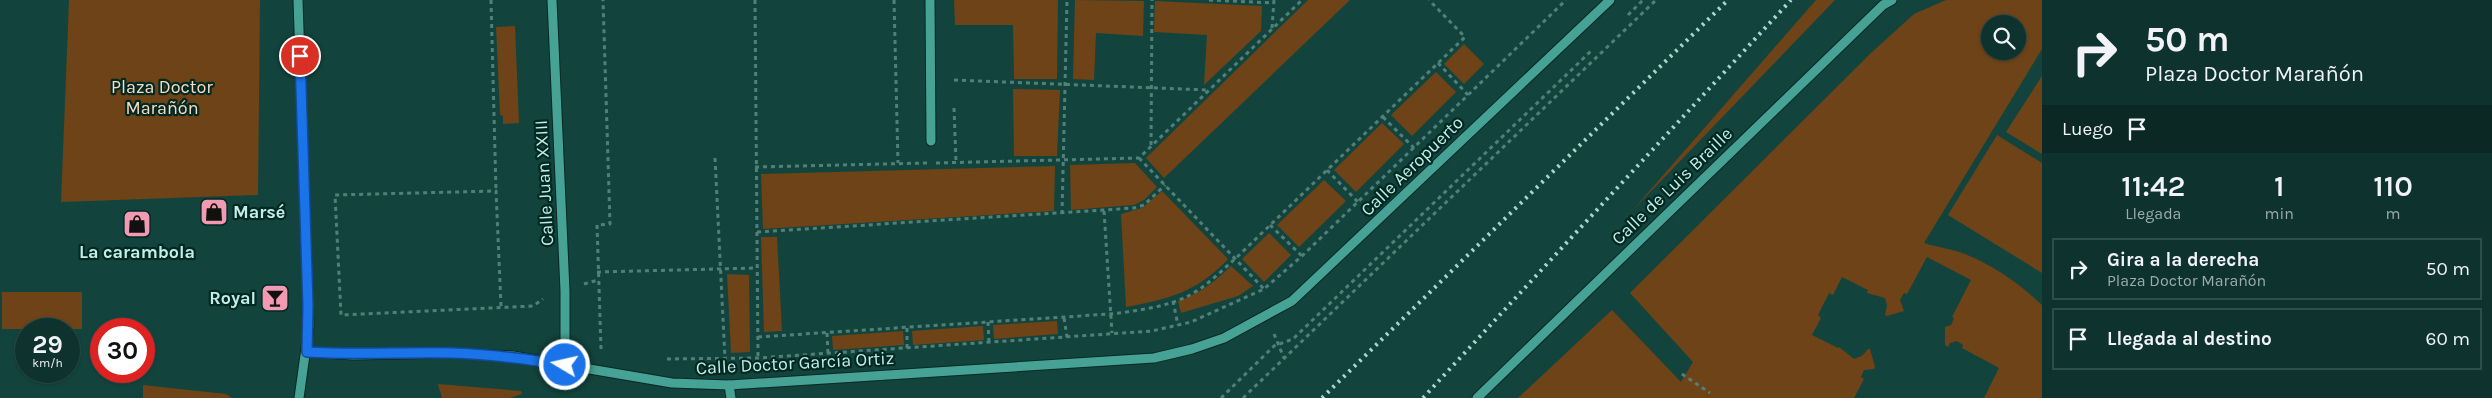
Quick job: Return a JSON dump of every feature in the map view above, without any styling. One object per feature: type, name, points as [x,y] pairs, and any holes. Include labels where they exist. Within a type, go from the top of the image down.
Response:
[{"type":"street","points":[[298,0],[307,258],[307,352],[299,398]]},
{"type":"street","name":"Calle Juan XXIII","points":[[552,0],[565,291],[565,365]]},
{"type":"street","points":[[930,0],[931,141]]},
{"type":"street","name":"Calle Aeropuerto","points":[[1224,338],[1292,302],[1610,0]]},
{"type":"street","name":"Calle de Luis Braille","points":[[1477,398],[1883,5],[1892,0]]},
{"type":"street","name":"Calle Doctor García Ortiz","points":[[307,352],[353,355],[452,353],[514,356],[672,383],[729,385],[1154,358],[1192,349],[1224,338]]},
{"type":"street","points":[[729,385],[731,398]]},
{"type":"path","points":[[491,0],[501,306]]},
{"type":"path","points":[[603,0],[610,224],[597,225],[600,348],[603,352]]},
{"type":"path","points":[[755,0],[758,358]]},
{"type":"path","points":[[894,0],[898,164]]},
{"type":"path","points":[[1062,214],[1067,0]]},
{"type":"path","points":[[1151,146],[1152,0]]},
{"type":"path","points":[[1209,0],[1274,2],[1272,29]]},
{"type":"path","points":[[756,167],[1139,158],[1302,0]]},
{"type":"path","points":[[758,337],[1110,314],[1173,302],[1189,296],[1207,284],[1235,258],[1465,37],[1429,0]]},
{"type":"path","points":[[660,359],[725,360],[1152,331],[1178,325],[1219,311],[1264,289],[1302,256],[1566,0]]},
{"type":"path","points":[[1622,21],[1643,0]]},
{"type":"path","points":[[1243,398],[1656,0]]},
{"type":"path","points":[[1221,398],[1274,346],[1293,339],[1593,48]]},
{"type":"path","points":[[1438,63],[1468,95]]},
{"type":"path","points":[[954,80],[1209,90]]},
{"type":"path","points":[[1383,117],[1414,148]]},
{"type":"path","points":[[716,158],[725,360]]},
{"type":"path","points":[[1139,158],[1264,289]]},
{"type":"path","points":[[1327,170],[1358,202]]},
{"type":"path","points":[[757,232],[1134,208],[1144,204],[1165,185]]},
{"type":"path","points":[[496,191],[334,196],[341,315],[533,306],[542,299],[598,280]]},
{"type":"path","points":[[1104,211],[1112,333]]},
{"type":"path","points":[[1270,225],[1302,256]]},
{"type":"path","points":[[597,272],[757,268]]},
{"type":"path","points":[[1173,302],[1178,325]]},
{"type":"path","points":[[1064,318],[1067,337]]},
{"type":"path","points":[[988,322],[989,342]]},
{"type":"path","points":[[907,328],[907,348]]},
{"type":"path","points":[[827,333],[828,353]]},
{"type":"path","points":[[1682,374],[1710,392]]},
{"type":"green space","name":"Plaza Doctor Marañón","points":[[69,0],[260,0],[258,195],[61,202]]},
{"type":"green space","points":[[954,0],[1058,0],[1057,79],[1014,79],[1013,25],[955,25]]},
{"type":"green space","points":[[1075,0],[1144,1],[1143,36],[1096,33],[1094,80],[1073,79]]},
{"type":"green space","points":[[1308,0],[1350,0],[1164,178],[1146,158]]},
{"type":"green space","points":[[1816,0],[1835,0],[1632,211]]},
{"type":"green space","points":[[1946,0],[2042,0],[2042,49],[1924,243],[1960,252],[1996,269],[2042,305],[2042,398],[1984,398],[1999,368],[1962,348],[1963,345],[1957,341],[1950,343],[1948,347],[1945,345],[1945,327],[1951,325],[1954,318],[1952,317],[1971,280],[1927,257],[1907,294],[1904,293],[1900,300],[1904,311],[1885,315],[1887,306],[1885,298],[1867,293],[1868,290],[1842,277],[1833,295],[1829,293],[1818,315],[1821,318],[1812,335],[1839,347],[1854,359],[1862,356],[1870,349],[1875,367],[1874,369],[1864,370],[1861,377],[1864,379],[1854,398],[1518,398],[1612,310],[1681,382],[1693,362],[1630,293],[1871,53],[1914,14]]},
{"type":"green space","points":[[1155,1],[1262,6],[1261,31],[1204,85],[1207,35],[1154,32]]},
{"type":"green space","points":[[515,26],[519,123],[503,124],[503,116],[500,115],[496,27]]},
{"type":"green space","points":[[1464,44],[1484,64],[1464,84],[1444,64]]},
{"type":"green space","points":[[1436,72],[1456,92],[1412,136],[1391,115]]},
{"type":"green space","points":[[2042,76],[2042,154],[2006,132]]},
{"type":"green space","points":[[1013,89],[1060,90],[1057,156],[1014,156]]},
{"type":"green space","points":[[1382,123],[1404,144],[1356,192],[1334,170]]},
{"type":"green space","points":[[1997,135],[2042,163],[2042,273],[1948,215]]},
{"type":"green space","points":[[1135,163],[1157,187],[1144,200],[1134,205],[1071,210],[1070,165]]},
{"type":"green space","points":[[1055,166],[1054,211],[763,229],[761,174]]},
{"type":"green space","points":[[1324,180],[1346,201],[1299,247],[1277,225]]},
{"type":"green space","points":[[1162,191],[1228,259],[1193,287],[1156,301],[1126,307],[1121,214],[1142,208]]},
{"type":"green space","points":[[1269,233],[1291,255],[1264,282],[1242,259]]},
{"type":"green space","points":[[761,237],[777,237],[782,331],[764,332]]},
{"type":"green space","points":[[1231,266],[1253,286],[1238,296],[1181,313],[1178,301],[1206,287]]},
{"type":"green space","points":[[727,274],[749,275],[750,352],[731,353]]},
{"type":"green space","points":[[2,292],[82,292],[82,329],[80,329],[80,318],[15,318],[15,329],[2,329]]},
{"type":"green space","points":[[1057,321],[1058,334],[994,339],[993,325]]},
{"type":"green space","points":[[983,326],[984,340],[913,345],[912,331]]},
{"type":"green space","points":[[903,331],[904,345],[833,350],[832,336]]},
{"type":"green space","points":[[438,384],[521,391],[522,394],[510,398],[442,398]]},
{"type":"green space","points":[[143,385],[226,394],[232,398],[143,398]]},
{"type":"railway","points":[[1322,398],[1728,0]]},
{"type":"railway","points":[[1423,398],[1791,0]]},
{"type":"place","name":"Marsé","points":[[214,212]]},
{"type":"place","name":"La carambola","points":[[137,224]]},
{"type":"place","name":"Royal","points":[[275,298]]},
{"type":"route","points":[[300,56],[309,326],[307,352],[353,355],[452,353],[514,356],[565,365]]}]
